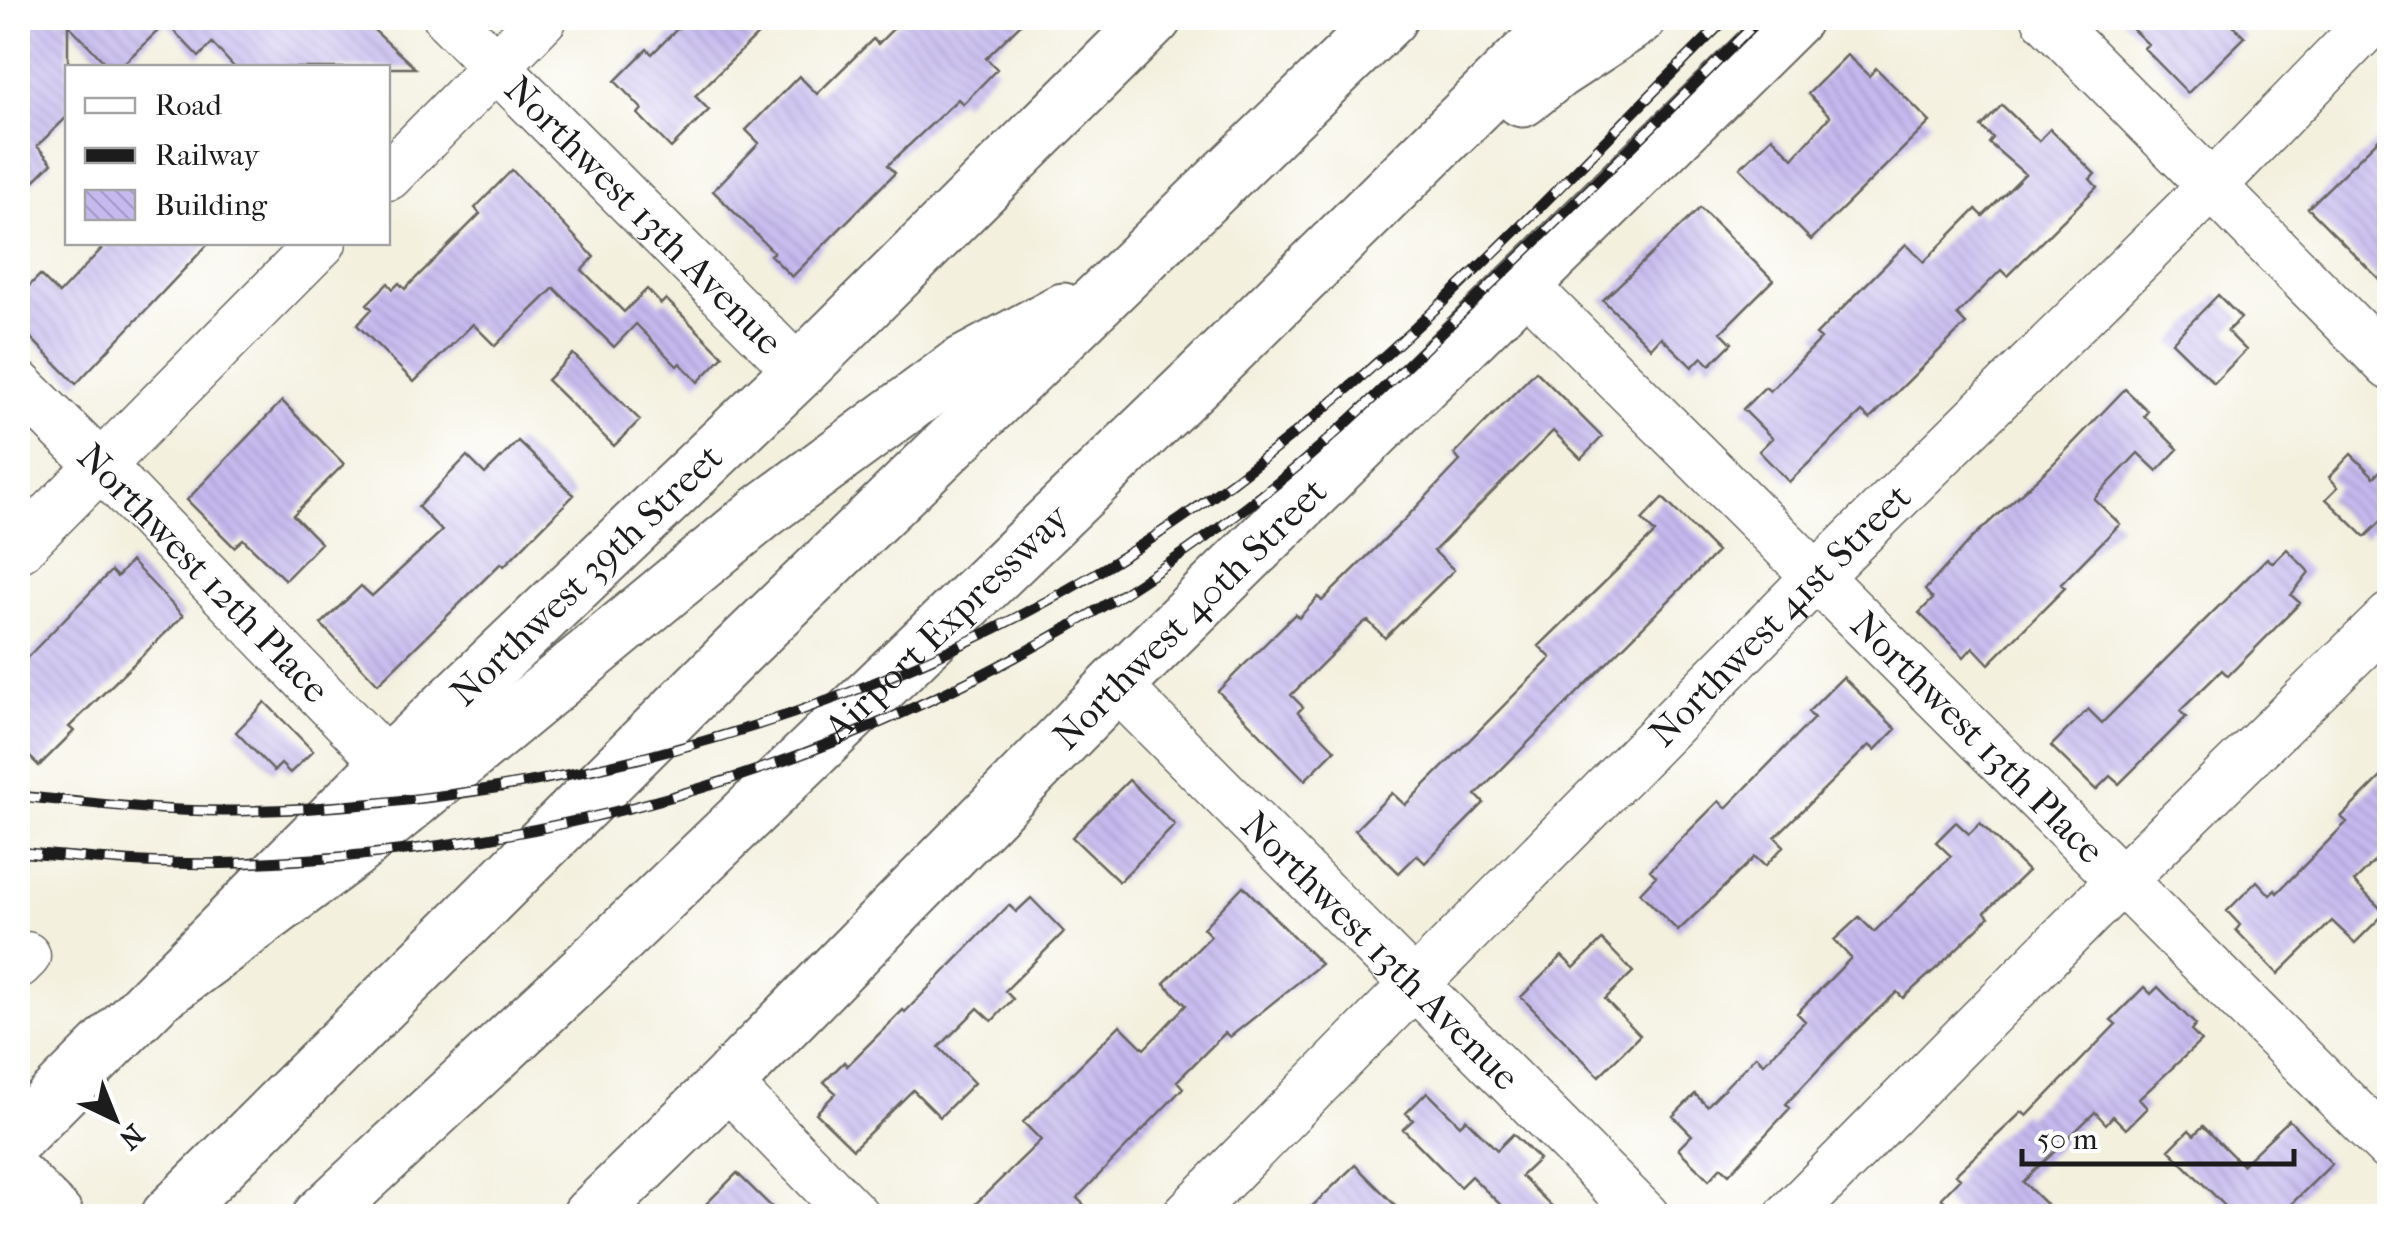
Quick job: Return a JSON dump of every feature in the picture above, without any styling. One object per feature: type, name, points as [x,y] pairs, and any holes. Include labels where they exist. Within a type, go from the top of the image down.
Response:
[{"type":"main road","name":"Northwest 39th Street","points":[[18,1135],[388,764],[798,370],[1154,18]]},
{"type":"main road","points":[[169,1216],[713,674],[1390,18]]},
{"type":"main road","name":"Airport Expressway","points":[[321,1216],[596,960],[1565,18]]},
{"type":"main road","points":[[1331,249],[1557,70],[1638,18]]},
{"type":"main road","name":"Northwest 40th Street","points":[[590,1216],[1116,686],[1794,18]]},
{"type":"main road","points":[[161,993],[351,852],[793,489],[960,366],[1119,281]]},
{"type":"main road","points":[[18,1179],[55,1216]]},
{"type":"street","name":"Northwest 13th Avenue","points":[[448,18],[798,370]]},
{"type":"street","points":[[390,174],[544,18]]},
{"type":"street","points":[[2046,18],[2390,366]]},
{"type":"street","name":"Northwest 41st Street","points":[[1186,1216],[2375,18]]},
{"type":"street","points":[[18,549],[319,245]]},
{"type":"street","name":"Northwest 13th Place","points":[[1523,284],[2390,1148]]},
{"type":"street","name":"Northwest 12th Place","points":[[18,384],[388,764]]},
{"type":"street","points":[[1788,1216],[2121,880],[2390,617]]},
{"type":"street","name":"Northwest 13th Avenue","points":[[1116,686],[1644,1216]]},
{"type":"street","points":[[726,1083],[855,1216]]},
{"type":"building","points":[[18,18],[361,18],[415,68],[232,65],[212,43],[199,57],[166,23],[122,65],[107,65],[68,24],[65,119],[37,146],[52,163],[18,197]]},
{"type":"building","points":[[688,18],[775,18],[695,96],[709,110],[671,148],[638,114],[642,109],[615,81],[647,49],[652,54]]},
{"type":"building","points":[[904,18],[1027,18],[986,58],[997,69],[963,104],[958,99],[888,165],[895,173],[792,277],[770,255],[774,252],[713,191],[759,143],[746,130],[799,76],[817,94],[873,39],[878,44]]},
{"type":"building","points":[[2121,18],[2226,18],[2245,37],[2188,93]]},
{"type":"building","points":[[1847,55],[1869,76],[1876,68],[1930,122],[1811,240],[1740,168],[1772,137],[1793,158],[1830,116],[1808,94]]},
{"type":"building","points":[[2002,105],[2039,141],[2050,129],[2095,174],[2090,179],[2097,187],[2007,276],[2001,270],[1957,315],[1966,324],[1870,419],[1862,412],[1789,482],[1759,451],[1772,438],[1743,409],[1765,387],[1770,391],[1821,339],[1816,335],[1906,244],[1924,262],[1976,209],[1983,216],[2025,174],[1989,143],[1993,138],[1981,127]]},
{"type":"building","points":[[2390,128],[2390,290],[2308,208]]},
{"type":"building","points":[[512,170],[594,257],[582,270],[624,312],[647,289],[661,304],[666,299],[723,356],[698,382],[636,324],[614,347],[554,288],[495,346],[473,324],[414,382],[357,325],[372,309],[367,304],[388,283],[393,289],[399,283],[405,289],[480,214],[475,208]]},
{"type":"building","points":[[1700,208],[1773,280],[1721,332],[1732,343],[1710,365],[1702,357],[1692,367],[1661,337],[1651,348],[1603,300]]},
{"type":"building","points":[[105,245],[207,245],[76,384],[18,325],[18,297],[40,275],[59,294]]},
{"type":"building","points":[[2218,295],[2241,318],[2227,331],[2246,350],[2214,383],[2172,342]]},
{"type":"building","points":[[573,354],[640,420],[614,446],[547,380]]},
{"type":"building","points":[[1536,371],[1602,437],[1581,459],[1553,431],[1434,551],[1454,570],[1385,638],[1368,621],[1363,623],[1291,695],[1303,707],[1298,712],[1335,750],[1305,780],[1218,691],[1295,614],[1299,618],[1318,597],[1322,601],[1404,520],[1460,461],[1454,454]]},
{"type":"building","points":[[2125,389],[2148,411],[2144,416],[2178,449],[2157,471],[2138,453],[2094,499],[2120,524],[2061,584],[2065,588],[1989,664],[1973,647],[1964,657],[1919,613],[1933,599],[1925,590],[1973,537],[2050,467]]},
{"type":"building","points":[[282,401],[344,464],[293,515],[321,543],[285,580],[243,539],[234,547],[187,500]]},
{"type":"building","points":[[518,441],[574,495],[378,684],[321,624],[361,586],[372,596],[442,531],[418,507],[467,456],[485,474]]},
{"type":"building","points":[[2351,454],[2374,477],[2390,462],[2390,513],[2365,537],[2326,499],[2338,487],[2329,477]]},
{"type":"building","points":[[1663,498],[1717,552],[1476,795],[1484,803],[1425,863],[1417,855],[1399,873],[1355,830],[1392,793],[1405,805],[1551,658],[1539,646],[1655,533],[1642,520]]},
{"type":"building","points":[[2287,549],[2309,572],[2291,595],[2300,603],[2228,676],[2222,670],[2180,711],[2186,717],[2119,784],[2110,776],[2096,790],[2051,746],[2088,709],[2102,723],[2267,558],[2273,563]]},
{"type":"building","points":[[131,561],[183,616],[69,727],[74,731],[39,766],[18,745],[18,667],[111,571],[117,577]]},
{"type":"building","points":[[1843,677],[1896,729],[1875,750],[1869,745],[1775,837],[1784,846],[1765,866],[1755,857],[1678,931],[1640,893],[1656,876],[1650,870],[1719,801],[1726,808],[1814,718],[1808,712]]},
{"type":"building","points":[[265,702],[313,751],[290,773],[281,764],[274,771],[236,732]]},
{"type":"building","points":[[2390,768],[2390,846],[2354,882],[2385,913],[2355,943],[2332,921],[2278,974],[2236,930],[2240,925],[2227,911],[2257,881],[2270,895],[2275,890],[2277,893],[2347,822],[2341,817]]},
{"type":"building","points":[[1129,780],[1175,825],[1119,882],[1072,837]]},
{"type":"building","points":[[1956,822],[1969,834],[1980,823],[2028,871],[1985,912],[1989,917],[1941,964],[1903,998],[1897,992],[1853,1033],[1786,1104],[1790,1108],[1729,1174],[1721,1167],[1709,1180],[1678,1149],[1692,1135],[1673,1116],[1695,1094],[1707,1106],[1756,1056],[1764,1063],[1805,1021],[1797,1013],[1851,958],[1834,940],[1859,917],[1874,932],[1951,856],[1936,842]]},
{"type":"building","points":[[1243,886],[1321,964],[1230,1037],[1225,1033],[1177,1081],[1183,1088],[1077,1198],[1095,1216],[963,1216],[1041,1140],[1023,1122],[1120,1025],[1144,1049],[1186,1005],[1164,983],[1211,936],[1203,928]]},
{"type":"building","points":[[1031,898],[1064,932],[1005,991],[1013,999],[992,1021],[978,1008],[939,1047],[974,1083],[940,1117],[913,1090],[853,1149],[816,1113],[836,1093],[824,1082],[905,1012],[1009,905],[1016,912]]},
{"type":"building","points":[[1602,940],[1633,972],[1605,999],[1640,1035],[1599,1076],[1521,997],[1562,956],[1574,968]]},
{"type":"building","points":[[2144,987],[2151,994],[2158,987],[2196,1025],[2191,1031],[2201,1041],[2139,1099],[2147,1108],[2126,1129],[2113,1116],[2106,1124],[2095,1112],[2023,1182],[2058,1216],[1960,1216],[1941,1198],[1960,1178],[1956,1174],[2022,1112],[2027,1116],[2116,1024],[2111,1020]]},
{"type":"building","points":[[1427,1092],[1460,1125],[1466,1119],[1497,1150],[1513,1134],[1539,1159],[1521,1176],[1562,1216],[1512,1216],[1471,1176],[1460,1187],[1403,1129],[1413,1120],[1406,1113]]},
{"type":"building","points":[[2289,1120],[2332,1164],[2279,1216],[2235,1216],[2169,1150],[2189,1130],[2194,1135],[2203,1126],[2242,1165]]},
{"type":"building","points":[[1355,1165],[1406,1216],[1302,1216]]},
{"type":"building","points":[[737,1173],[781,1216],[694,1216]]},
{"type":"railway","points":[[18,796],[153,809],[234,811],[367,804],[499,787],[630,761],[758,725],[884,679],[1005,623],[1121,558],[1231,483],[1298,431],[1487,260],[1727,18]]},
{"type":"railway","points":[[18,852],[157,863],[240,863],[378,853],[513,834],[644,804],[772,765],[896,716],[1017,656],[1134,587],[1273,487],[1396,377],[1761,18]]}]
